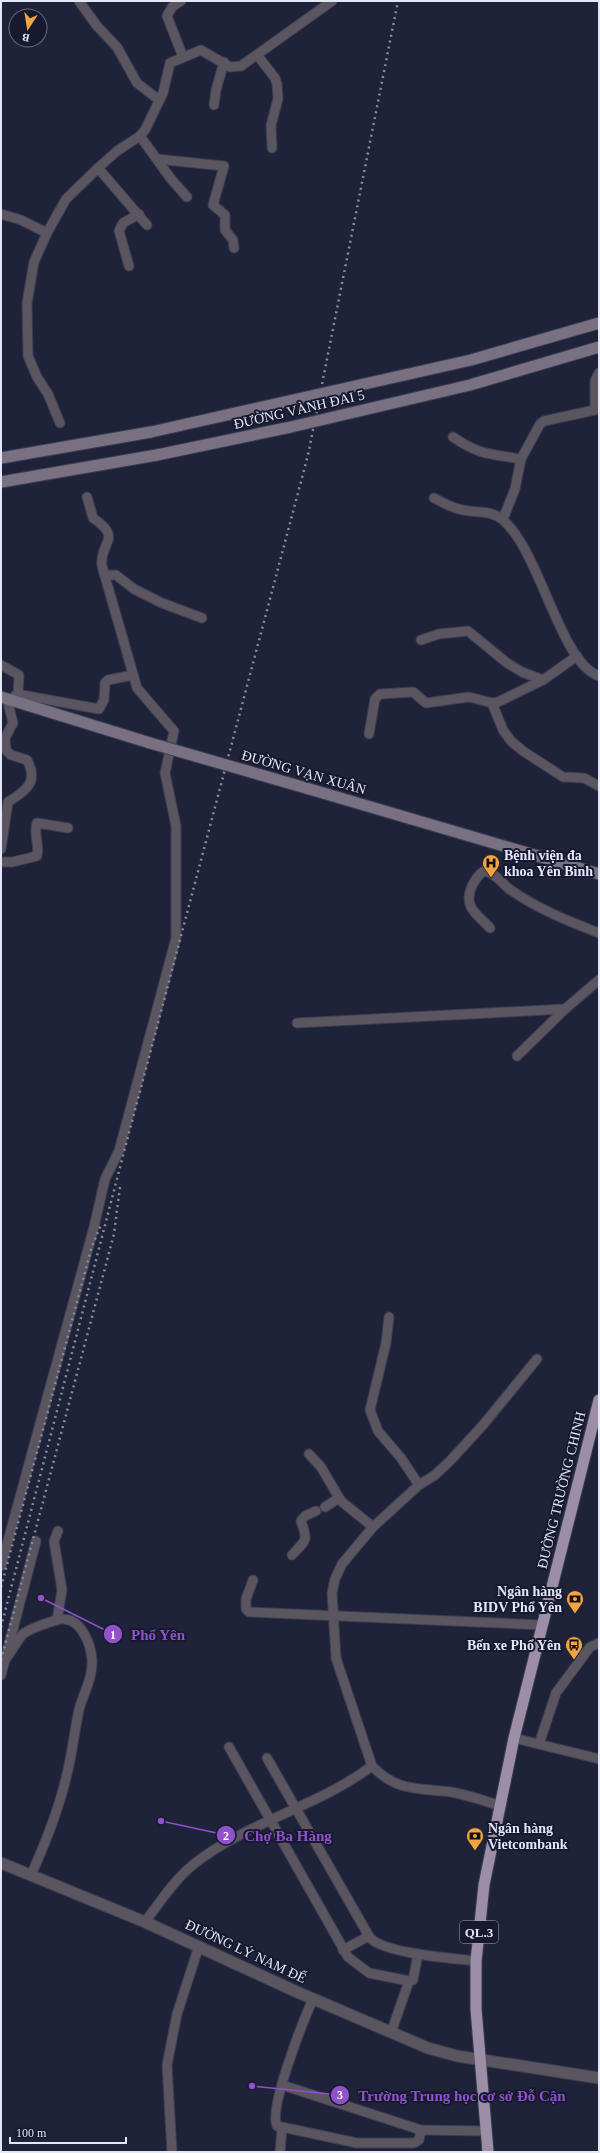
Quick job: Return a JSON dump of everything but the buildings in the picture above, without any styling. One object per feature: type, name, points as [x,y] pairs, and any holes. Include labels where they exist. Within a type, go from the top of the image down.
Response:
[{"type":"highway","name":"ĐƯỜNG TRƯỜNG CHINH","points":[[480,2059],[476,2009],[476,1961],[484,1884],[514,1738],[599,1400]]},
{"type":"highway","name":"QL.3","points":[[480,2059],[488,2152]]},
{"type":"main road","name":"ĐƯỜNG VÀNH ĐAI 5","points":[[1,458],[151,432],[471,360],[599,323]]},
{"type":"main road","name":"ĐƯỜNG VÀNH ĐAI 5","points":[[1,482],[157,454],[291,427],[470,385],[599,347]]},
{"type":"main road","name":"ĐƯỜNG VẠN XUÂN","points":[[10,697],[150,743],[599,874]]},
{"type":"street","points":[[79,1],[97,26],[117,47],[138,83],[159,100]]},
{"type":"street","points":[[181,1],[172,8],[167,16],[183,57]]},
{"type":"street","points":[[60,423],[28,356],[27,303],[30,278],[34,262],[47,233],[66,199],[117,151],[140,136],[149,123],[165,87],[170,63],[201,50],[236,68],[258,56],[332,1]]},
{"type":"street","points":[[258,56],[275,78],[277,84],[278,99],[271,125],[272,148]]},
{"type":"street","points":[[214,105],[216,90],[224,62]]},
{"type":"street","points":[[140,136],[170,179],[187,197]]},
{"type":"street","points":[[157,159],[224,166],[213,205],[225,215],[225,230],[233,240],[234,248]]},
{"type":"street","points":[[98,168],[147,225]]},
{"type":"street","points":[[1,214],[21,220],[47,233]]},
{"type":"street","points":[[129,266],[118,231],[123,223],[139,214]]},
{"type":"street","points":[[503,519],[515,489],[521,459],[537,428],[544,421],[595,410],[595,381],[599,373]]},
{"type":"street","points":[[453,437],[476,451],[491,456],[521,459]]},
{"type":"street","points":[[1,1566],[4,1544],[94,1227],[105,1179],[119,1151],[176,938],[176,826],[165,773],[174,731],[141,695],[133,675],[101,561],[108,544],[108,533],[102,524],[92,518],[87,497]]},
{"type":"street","points":[[434,498],[458,509],[495,514],[503,519],[512,528],[526,548],[564,635],[578,656],[594,675],[599,676]]},
{"type":"street","points":[[104,575],[116,575],[134,589],[162,603],[202,618]]},
{"type":"street","points":[[421,640],[439,634],[468,631],[507,663],[522,672],[543,680]]},
{"type":"street","points":[[369,734],[375,699],[380,694],[413,692],[426,703],[469,697],[492,703],[498,702],[543,680],[578,656]]},
{"type":"street","points":[[1,665],[19,675],[10,697],[13,723],[5,738],[6,750],[11,755],[27,760],[32,780],[30,785],[21,794],[8,802],[1,849]]},
{"type":"street","points":[[10,697],[60,700],[99,708],[104,700],[105,683],[108,680],[133,675]]},
{"type":"street","points":[[492,703],[503,730],[511,741],[563,777],[584,778],[599,786]]},
{"type":"street","points":[[1,862],[14,862],[37,856],[38,852],[35,828],[37,823],[68,828]]},
{"type":"street","points":[[490,928],[470,905],[469,896],[473,883],[484,870],[493,874],[521,898],[568,921],[599,933]]},
{"type":"street","points":[[517,1056],[599,980]]},
{"type":"street","points":[[297,1023],[565,1010]]},
{"type":"street","points":[[390,1317],[386,1343],[370,1410],[378,1431],[401,1458],[419,1485]]},
{"type":"street","points":[[501,1806],[450,1792],[405,1787],[383,1777],[372,1766],[336,1658],[332,1614],[332,1593],[335,1578],[342,1564],[373,1527],[419,1485],[435,1475],[449,1462],[483,1425],[537,1359]]},
{"type":"street","points":[[309,1454],[321,1466],[339,1498],[373,1527]]},
{"type":"street","points":[[325,1506],[339,1498]]},
{"type":"street","points":[[292,1555],[304,1542],[306,1534],[302,1523],[302,1518],[316,1511]]},
{"type":"street","points":[[57,1620],[62,1590],[54,1542],[58,1531]]},
{"type":"street","points":[[1,1675],[36,1541]]},
{"type":"street","points":[[253,1580],[246,1600],[246,1606],[249,1612],[332,1614],[542,1625]]},
{"type":"street","points":[[5,1660],[26,1631],[63,1618],[71,1620],[84,1632],[90,1646],[92,1660],[91,1673],[79,1710],[66,1780],[49,1833],[31,1875]]},
{"type":"street","points":[[539,1744],[556,1693],[590,1647],[599,1643]]},
{"type":"street","points":[[514,1738],[599,1758]]},
{"type":"street","points":[[229,1747],[272,1821],[343,1950],[357,1965],[369,1973],[409,1980],[413,1980],[415,1976],[418,1954]]},
{"type":"street","points":[[267,1758],[368,1936],[380,1945],[418,1954],[476,1961]]},
{"type":"street","points":[[146,1922],[178,1880],[193,1865],[239,1836],[334,1791],[372,1766]]},
{"type":"street","name":"ĐƯỜNG LÝ NAM ĐẾ","points":[[1,1863],[146,1922],[313,1999],[428,2048],[457,2056],[599,2078]]},
{"type":"street","points":[[343,1950],[368,1936]]},
{"type":"street","points":[[172,2152],[167,2065],[177,2014],[199,1946]]},
{"type":"street","points":[[391,2033],[409,1980]]},
{"type":"street","points":[[313,1999],[298,2033],[282,2085],[275,2118],[277,2126],[282,2129],[357,2143],[414,2143],[419,2140],[421,2130]]},
{"type":"street","points":[[282,2085],[421,2130],[486,2131]]},
{"type":"street","points":[[280,2152],[282,2129]]},
{"type":"railway","points":[[1,1627],[125,1148],[308,455],[398,1]]},
{"type":"railway","points":[[1,1660],[114,1234],[120,1187]]},
{"type":"railway","points":[[1,1587],[92,1246],[101,1225]]},
{"type":"place","name":"Bệnh viện đa khoa Yên Bình","points":[[491,878]]},
{"type":"place","name":"Phổ Yên","points":[[41,1598]]},
{"type":"place","name":"Ngân hàng BIDV Phổ Yên","points":[[575,1614]]},
{"type":"place","name":"Bến xe Phổ Yên","points":[[574,1660]]},
{"type":"place","name":"Chợ Ba Hàng","points":[[161,1821]]},
{"type":"place","name":"Ngân hàng Vietcombank","points":[[475,1851]]},
{"type":"place","name":"Trường Trung học cơ sở Đỗ Cận","points":[[252,2086]]}]
